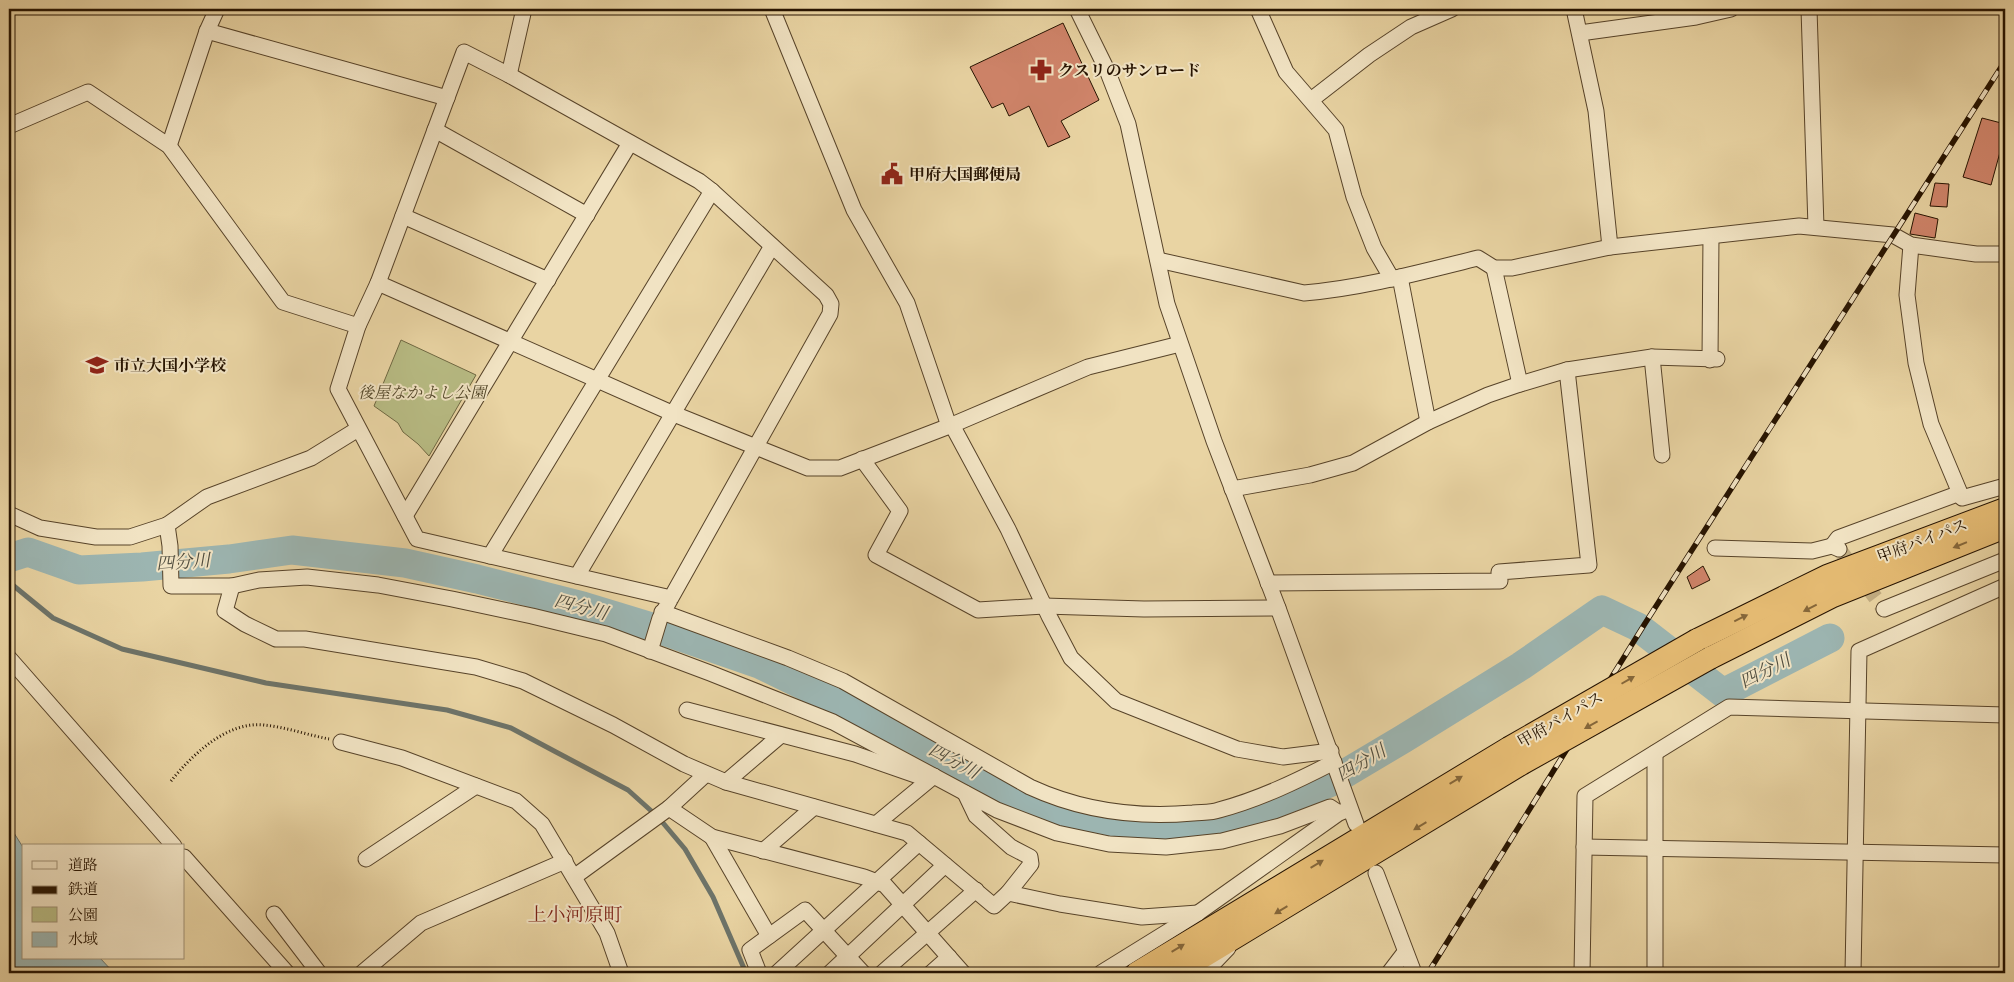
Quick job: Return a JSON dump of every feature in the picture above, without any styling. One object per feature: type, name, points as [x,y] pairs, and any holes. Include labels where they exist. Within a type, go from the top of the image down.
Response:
[{"type":"highway","name":"甲府バイパス","points":[[1137,973],[1704,649],[1827,576],[2005,509]]},
{"type":"highway","name":"甲府バイパス","points":[[1704,649],[2005,527]]},
{"type":"highway","name":"甲府バイパス","points":[[1176,973],[1240,934],[1515,756]]},
{"type":"street","points":[[169,146],[217,9]]},
{"type":"street","points":[[509,75],[524,9]]},
{"type":"street","points":[[772,9],[854,210],[907,303],[950,425],[1008,529],[1071,658],[1116,701],[1237,749],[1283,757],[1333,757]]},
{"type":"street","points":[[1076,9],[1107,70],[1128,124],[1167,304],[1232,489],[1333,757],[1345,794],[1344,811]]},
{"type":"street","points":[[1258,9],[1286,72],[1336,130],[1354,197],[1374,248],[1396,278],[1428,422]]},
{"type":"street","points":[[1311,100],[1369,55],[1411,27],[1452,9]]},
{"type":"street","points":[[1574,9],[1596,111],[1610,247]]},
{"type":"street","points":[[1580,33],[1696,17],[1732,9]]},
{"type":"street","points":[[1809,9],[1816,227]]},
{"type":"street","points":[[208,31],[447,98]]},
{"type":"street","points":[[651,647],[661,615],[671,598],[756,447],[830,314],[831,304],[826,294],[712,191],[698,181],[509,75],[464,52],[378,283],[358,326],[338,389],[417,539],[671,598]]},
{"type":"street","points":[[9,126],[88,92],[169,146],[283,302],[358,326]]},
{"type":"street","points":[[435,130],[587,215]]},
{"type":"street","points":[[405,516],[630,143]]},
{"type":"street","points":[[490,556],[712,191]]},
{"type":"street","points":[[403,216],[548,280]]},
{"type":"street","points":[[1158,260],[1304,293],[1326,292],[1396,278],[1478,258],[1494,268],[1512,268],[1610,247],[1799,226],[1893,235],[1911,245],[1976,254],[2005,254]]},
{"type":"street","points":[[1232,489],[1310,475],[1353,463],[1428,422],[1488,395],[1567,370],[1652,357],[1714,360],[1710,236]]},
{"type":"street","points":[[1911,245],[1907,294],[1916,363],[1931,424],[1962,498],[2005,486]]},
{"type":"street","points":[[577,576],[772,246]]},
{"type":"street","points":[[1494,268],[1520,384]]},
{"type":"street","points":[[378,283],[674,414],[808,468],[840,468],[950,425],[1088,367],[1180,344]]},
{"type":"street","points":[[1652,357],[1662,456]]},
{"type":"street","points":[[1268,583],[1500,581],[1499,572],[1589,565],[1567,370]]},
{"type":"street","points":[[9,514],[40,528],[96,537],[130,537],[167,525],[207,497],[311,458],[358,429]]},
{"type":"street","points":[[862,459],[900,511],[876,555],[978,610],[1044,606],[1144,609],[1278,608]]},
{"type":"street","points":[[1714,548],[1812,551],[1835,548],[1838,538],[1960,492]]},
{"type":"street","points":[[167,525],[170,546],[170,586],[232,586],[259,580],[307,577],[378,585],[532,616],[606,634],[651,647],[832,722],[932,778],[998,810],[1057,833],[1109,844],[1166,847],[1222,841],[1280,826],[1330,807],[1344,811],[1356,824]]},
{"type":"street","points":[[1884,609],[2005,560]]},
{"type":"street","points":[[232,586],[225,611],[245,624],[276,639],[305,639],[476,667],[523,681],[613,725],[684,764],[726,782],[907,833],[994,906],[1008,893],[1031,864],[1030,857],[1011,847],[976,816],[965,793]]},
{"type":"street","points":[[1853,973],[1859,651],[2005,586]]},
{"type":"street","points":[[661,615],[788,658],[843,681],[1030,787],[1056,799],[1101,810],[1163,816],[1217,811],[1279,790],[1333,757]]},
{"type":"street","points":[[9,658],[172,844]]},
{"type":"street","points":[[1582,973],[1584,796],[1730,707],[2005,715]]},
{"type":"street","points":[[687,710],[855,754],[932,778]]},
{"type":"street","points":[[726,782],[781,735]]},
{"type":"street","points":[[342,742],[402,758],[516,801],[542,824],[607,933],[621,973]]},
{"type":"street","points":[[1655,973],[1656,753]]},
{"type":"street","points":[[574,877],[667,809],[706,774]]},
{"type":"street","points":[[876,824],[932,778]]},
{"type":"street","points":[[366,859],[476,786]]},
{"type":"street","points":[[763,851],[814,807]]},
{"type":"street","points":[[667,809],[712,836],[885,885],[963,973]]},
{"type":"street","points":[[1101,973],[1198,913],[1344,811]]},
{"type":"street","points":[[712,836],[769,936]]},
{"type":"street","points":[[777,973],[919,843]]},
{"type":"street","points":[[1584,847],[2005,855]]},
{"type":"street","points":[[185,857],[287,973]]},
{"type":"street","points":[[362,973],[421,923],[564,861]]},
{"type":"street","points":[[830,973],[945,865]]},
{"type":"street","points":[[1376,873],[1414,973]]},
{"type":"street","points":[[882,973],[976,890]]},
{"type":"street","points":[[1008,893],[1060,904],[1142,917],[1198,913]]},
{"type":"street","points":[[759,973],[750,950],[805,910],[822,931],[863,973]]},
{"type":"street","points":[[274,914],[319,973]]},
{"type":"street","points":[[1204,973],[1240,934]]},
{"type":"street","points":[[1389,973],[1405,952]]},
{"type":"street","points":[[931,973],[948,957]]},
{"type":"path","points":[[171,781],[185,764],[232,729],[263,724],[342,742]]},
{"type":"green space","name":"後屋なかよし公園","points":[[401,340],[476,375],[429,456],[403,432],[398,423],[374,406]]},
{"type":"water","points":[[9,825],[22,846],[22,960],[102,960],[114,973],[9,973]]},
{"type":"building","points":[[1063,23],[1099,100],[1061,121],[1070,137],[1048,147],[1029,106],[1009,116],[1003,103],[992,108],[970,67]]},
{"type":"building","points":[[1982,118],[2005,124],[2005,134],[1991,185],[1963,177]]},
{"type":"building","points":[[1935,183],[1949,184],[1947,207],[1930,206]]},
{"type":"building","points":[[1915,213],[1938,219],[1935,238],[1910,234]]},
{"type":"building","points":[[1703,566],[1710,580],[1692,589],[1687,577]]},
{"type":"waterway","name":"四分川","points":[[9,558],[28,552],[79,570],[142,567],[229,559],[292,550],[405,563],[477,579],[583,606],[652,627],[759,664],[907,736],[977,776],[1041,808],[1100,825],[1157,828],[1208,826],[1269,809],[1329,783],[1521,666],[1602,610],[1638,627],[1723,693],[1830,638]]},
{"type":"waterway","points":[[9,582],[53,618],[122,649],[266,683],[447,710],[511,728],[628,790],[658,817],[685,849],[713,897],[746,973]]},
{"type":"tunnel","points":[[1839,549],[1884,609]]},
{"type":"railway","points":[[1428,973],[1644,625],[2005,61]]},
{"type":"place","name":"クスリのサンロード","points":[[1041,70]]},
{"type":"place","name":"甲府大国郵便局","points":[[892,174]]},
{"type":"place","name":"市立大国小学校","points":[[97,365]]},
{"type":"district","name":"上小河原町","points":[[575,914]]}]
